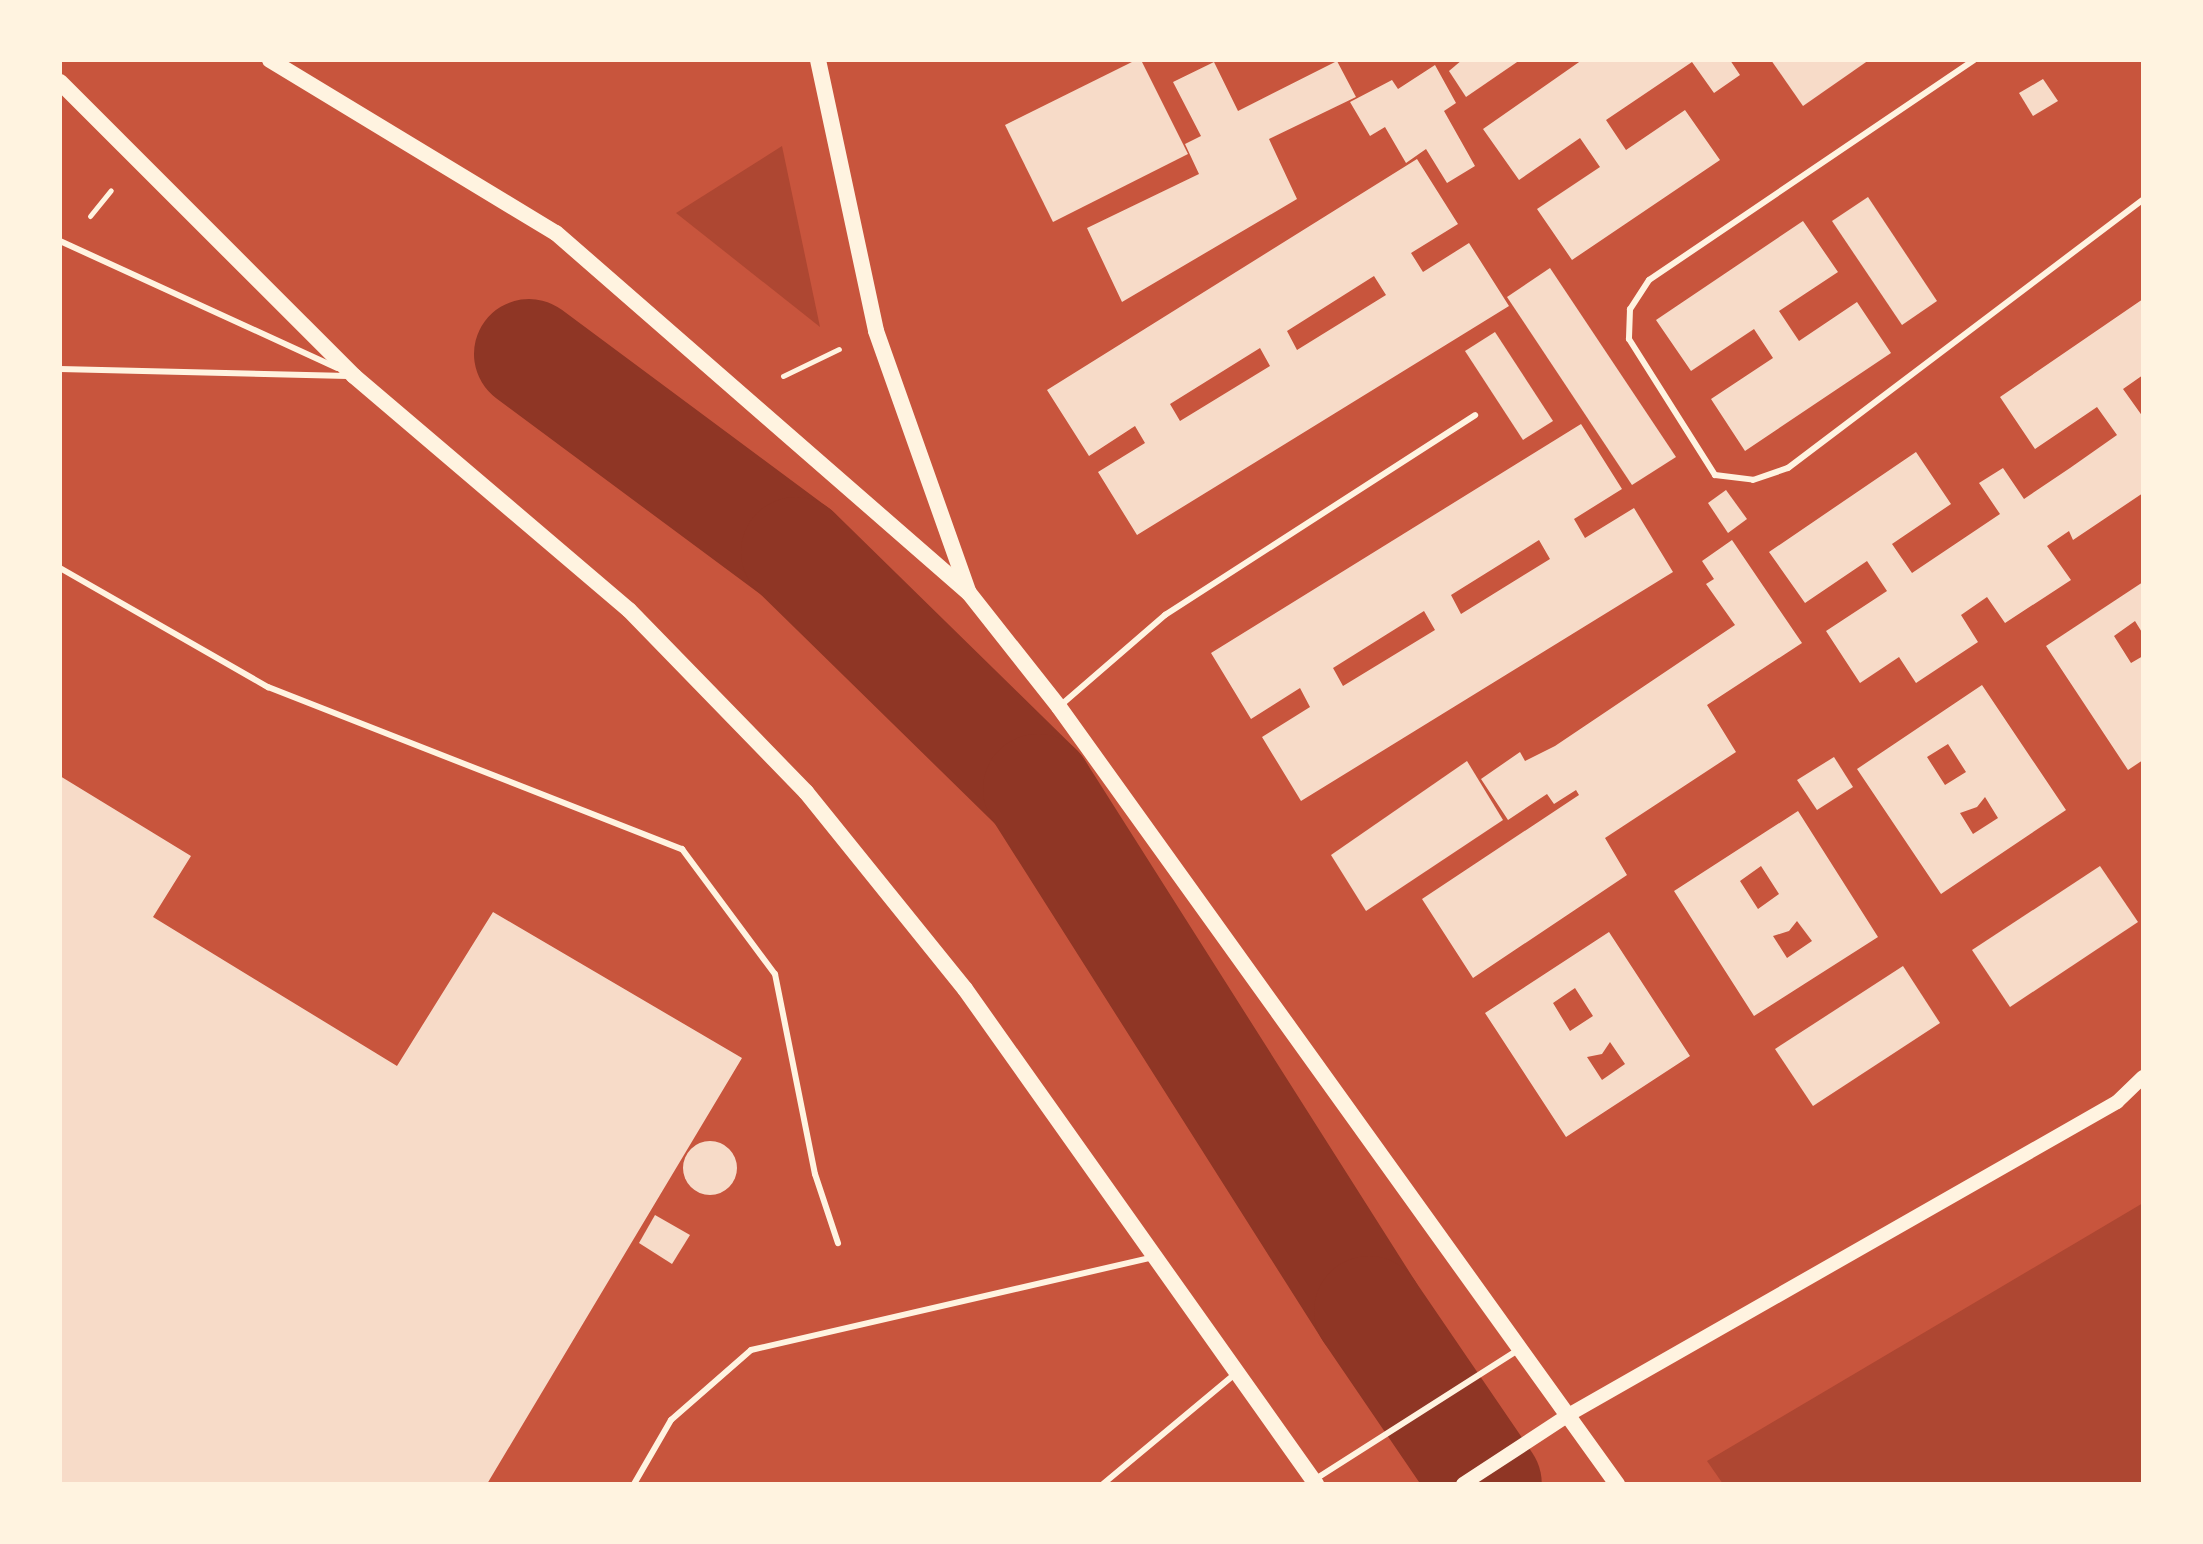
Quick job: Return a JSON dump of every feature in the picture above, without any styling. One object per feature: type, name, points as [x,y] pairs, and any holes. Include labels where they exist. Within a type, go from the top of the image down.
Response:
[{"type":"main road","points":[[270,60],[556,233],[969,593],[1059,707],[1523,1347],[1617,1484]]},
{"type":"main road","points":[[818,60],[876,331],[969,593]]},
{"type":"main road","points":[[60,82],[354,376],[629,610],[806,792],[965,989],[1157,1257],[1235,1374],[1315,1482]]},
{"type":"street","points":[[1463,1484],[1570,1414],[2117,1102],[2143,1077]]},
{"type":"lane","points":[[1974,60],[1649,280],[1630,309],[1629,339],[1715,475],[1753,480],[1788,468],[2143,200]]},
{"type":"lane","points":[[63,243],[354,376]]},
{"type":"lane","points":[[60,369],[354,376]]},
{"type":"lane","points":[[1059,707],[1165,615],[1475,415]]},
{"type":"lane","points":[[60,568],[268,687],[682,849],[775,974],[815,1174],[838,1243]]},
{"type":"lane","points":[[634,1484],[671,1420],[751,1350],[1157,1257]]},
{"type":"lane","points":[[1315,1482],[1523,1347]]},
{"type":"lane","points":[[1103,1484],[1235,1374]]},
{"type":"path","points":[[63,243],[137,159]]},
{"type":"path","points":[[740,396],[876,331]]},
{"type":"shaded area","points":[[782,146],[820,327],[676,213]]},
{"type":"shaded area","points":[[2143,1203],[2143,1484],[1723,1484],[1707,1461]]},
{"type":"building","points":[[1141,60],[1188,154],[1053,222],[1005,125]]},
{"type":"building","points":[[1462,60],[1520,60],[1466,97],[1449,71]]},
{"type":"building","points":[[1582,60],[1730,60],[1740,75],[1714,93],[1692,62],[1606,120],[1626,150],[1685,110],[1720,160],[1572,260],[1537,209],[1600,167],[1580,138],[1519,180],[1483,129]]},
{"type":"building","points":[[1771,60],[1869,60],[1803,106]]},
{"type":"building","points":[[1337,61],[1356,97],[1269,139],[1297,199],[1122,302],[1087,228],[1199,174],[1185,144],[1201,136],[1173,82],[1214,62],[1238,111]]},
{"type":"building","points":[[1435,65],[1456,103],[1444,111],[1475,166],[1447,183],[1426,149],[1406,163],[1385,127],[1370,136],[1350,102],[1392,80],[1398,89]]},
{"type":"building","points":[[2043,79],[2058,101],[2033,116],[2019,93]]},
{"type":"building","points":[[1417,159],[1458,224],[1411,253],[1423,272],[1469,243],[1509,306],[1137,535],[1098,472],[1145,443],[1135,426],[1089,456],[1047,390]],"holes":[[[1374,276],[1386,295],[1297,350],[1287,331]],[[1260,348],[1270,366],[1180,421],[1170,404]]]},
{"type":"building","points":[[1868,197],[1937,301],[1902,325],[1832,221]]},
{"type":"building","points":[[1803,221],[1838,272],[1779,311],[1799,341],[1857,302],[1891,353],[1745,451],[1711,399],[1773,358],[1754,329],[1691,371],[1656,320]]},
{"type":"building","points":[[1550,268],[1676,457],[1632,485],[1507,297]]},
{"type":"building","points":[[2143,299],[2143,375],[2123,389],[2143,417],[2143,493],[2073,540],[2069,531],[2047,546],[2071,580],[2005,623],[1987,597],[1961,615],[1978,642],[1916,683],[1899,657],[1860,683],[1826,631],[1887,591],[1867,561],[1805,603],[1769,552],[1916,452],[1951,504],[1892,544],[1912,573],[2000,514],[1979,483],[2003,468],[2024,499],[2070,468],[2117,435],[2097,407],[2035,449],[2000,397]]},
{"type":"building","points":[[1495,332],[1553,421],[1523,440],[1465,351]]},
{"type":"building","points":[[1581,424],[1622,489],[1574,519],[1585,538],[1634,508],[1673,572],[1301,801],[1262,737],[1310,707],[1300,688],[1251,719],[1211,653]],"holes":[[[1539,540],[1550,559],[1461,614],[1451,595]],[[1424,611],[1435,630],[1343,686],[1333,668]]]},
{"type":"building","points":[[1726,490],[1747,519],[1728,533],[1708,503]]},
{"type":"building","points":[[1732,540],[1802,643],[1707,705],[1736,752],[1605,838],[1627,875],[1473,978],[1422,899],[1579,795],[1576,790],[1554,804],[1547,794],[1508,820],[1481,779],[1520,752],[1525,761],[1555,746],[1735,625],[1706,584],[1714,579],[1702,561]]},
{"type":"building","points":[[2143,582],[2143,634],[2135,621],[2114,636],[2131,663],[2143,656],[2143,760],[2128,770],[2046,646]]},
{"type":"building","points":[[1982,685],[2066,810],[1941,894],[1857,769]],"holes":[[[1948,744],[1966,772],[1945,785],[1927,757]],[[1985,797],[1998,818],[1973,834],[1960,813],[1977,807]]]},
{"type":"building","points":[[1834,757],[1853,787],[1817,810],[1797,780]]},
{"type":"building","points":[[1467,761],[1503,820],[1366,911],[1331,855]]},
{"type":"building","points":[[60,776],[191,856],[153,917],[397,1066],[493,912],[742,1058],[487,1484],[60,1484]]},
{"type":"building","points":[[1798,811],[1878,937],[1754,1016],[1674,891]],"holes":[[[1761,866],[1779,894],[1758,909],[1740,881]],[[1797,921],[1812,941],[1787,958],[1773,936],[1789,931]]]},
{"type":"building","points":[[2100,866],[2138,922],[2010,1007],[1972,950]]},
{"type":"building","points":[[1609,932],[1690,1056],[1566,1137],[1485,1013]],"holes":[[[1575,988],[1593,1016],[1570,1031],[1553,1003]],[[1610,1042],[1625,1064],[1602,1080],[1587,1057],[1602,1054]]]},
{"type":"building","points":[[1903,966],[1940,1023],[1813,1106],[1775,1049]]},
{"type":"building","points":[[710,1141],[729,1149],[737,1168],[729,1187],[710,1195],[691,1187],[683,1168],[691,1149]]},
{"type":"building","points":[[655,1215],[690,1235],[672,1264],[639,1243]]},
{"type":"waterway","points":[[529,354],[796,552],[1038,789],[1369,1311],[1487,1484]]}]
